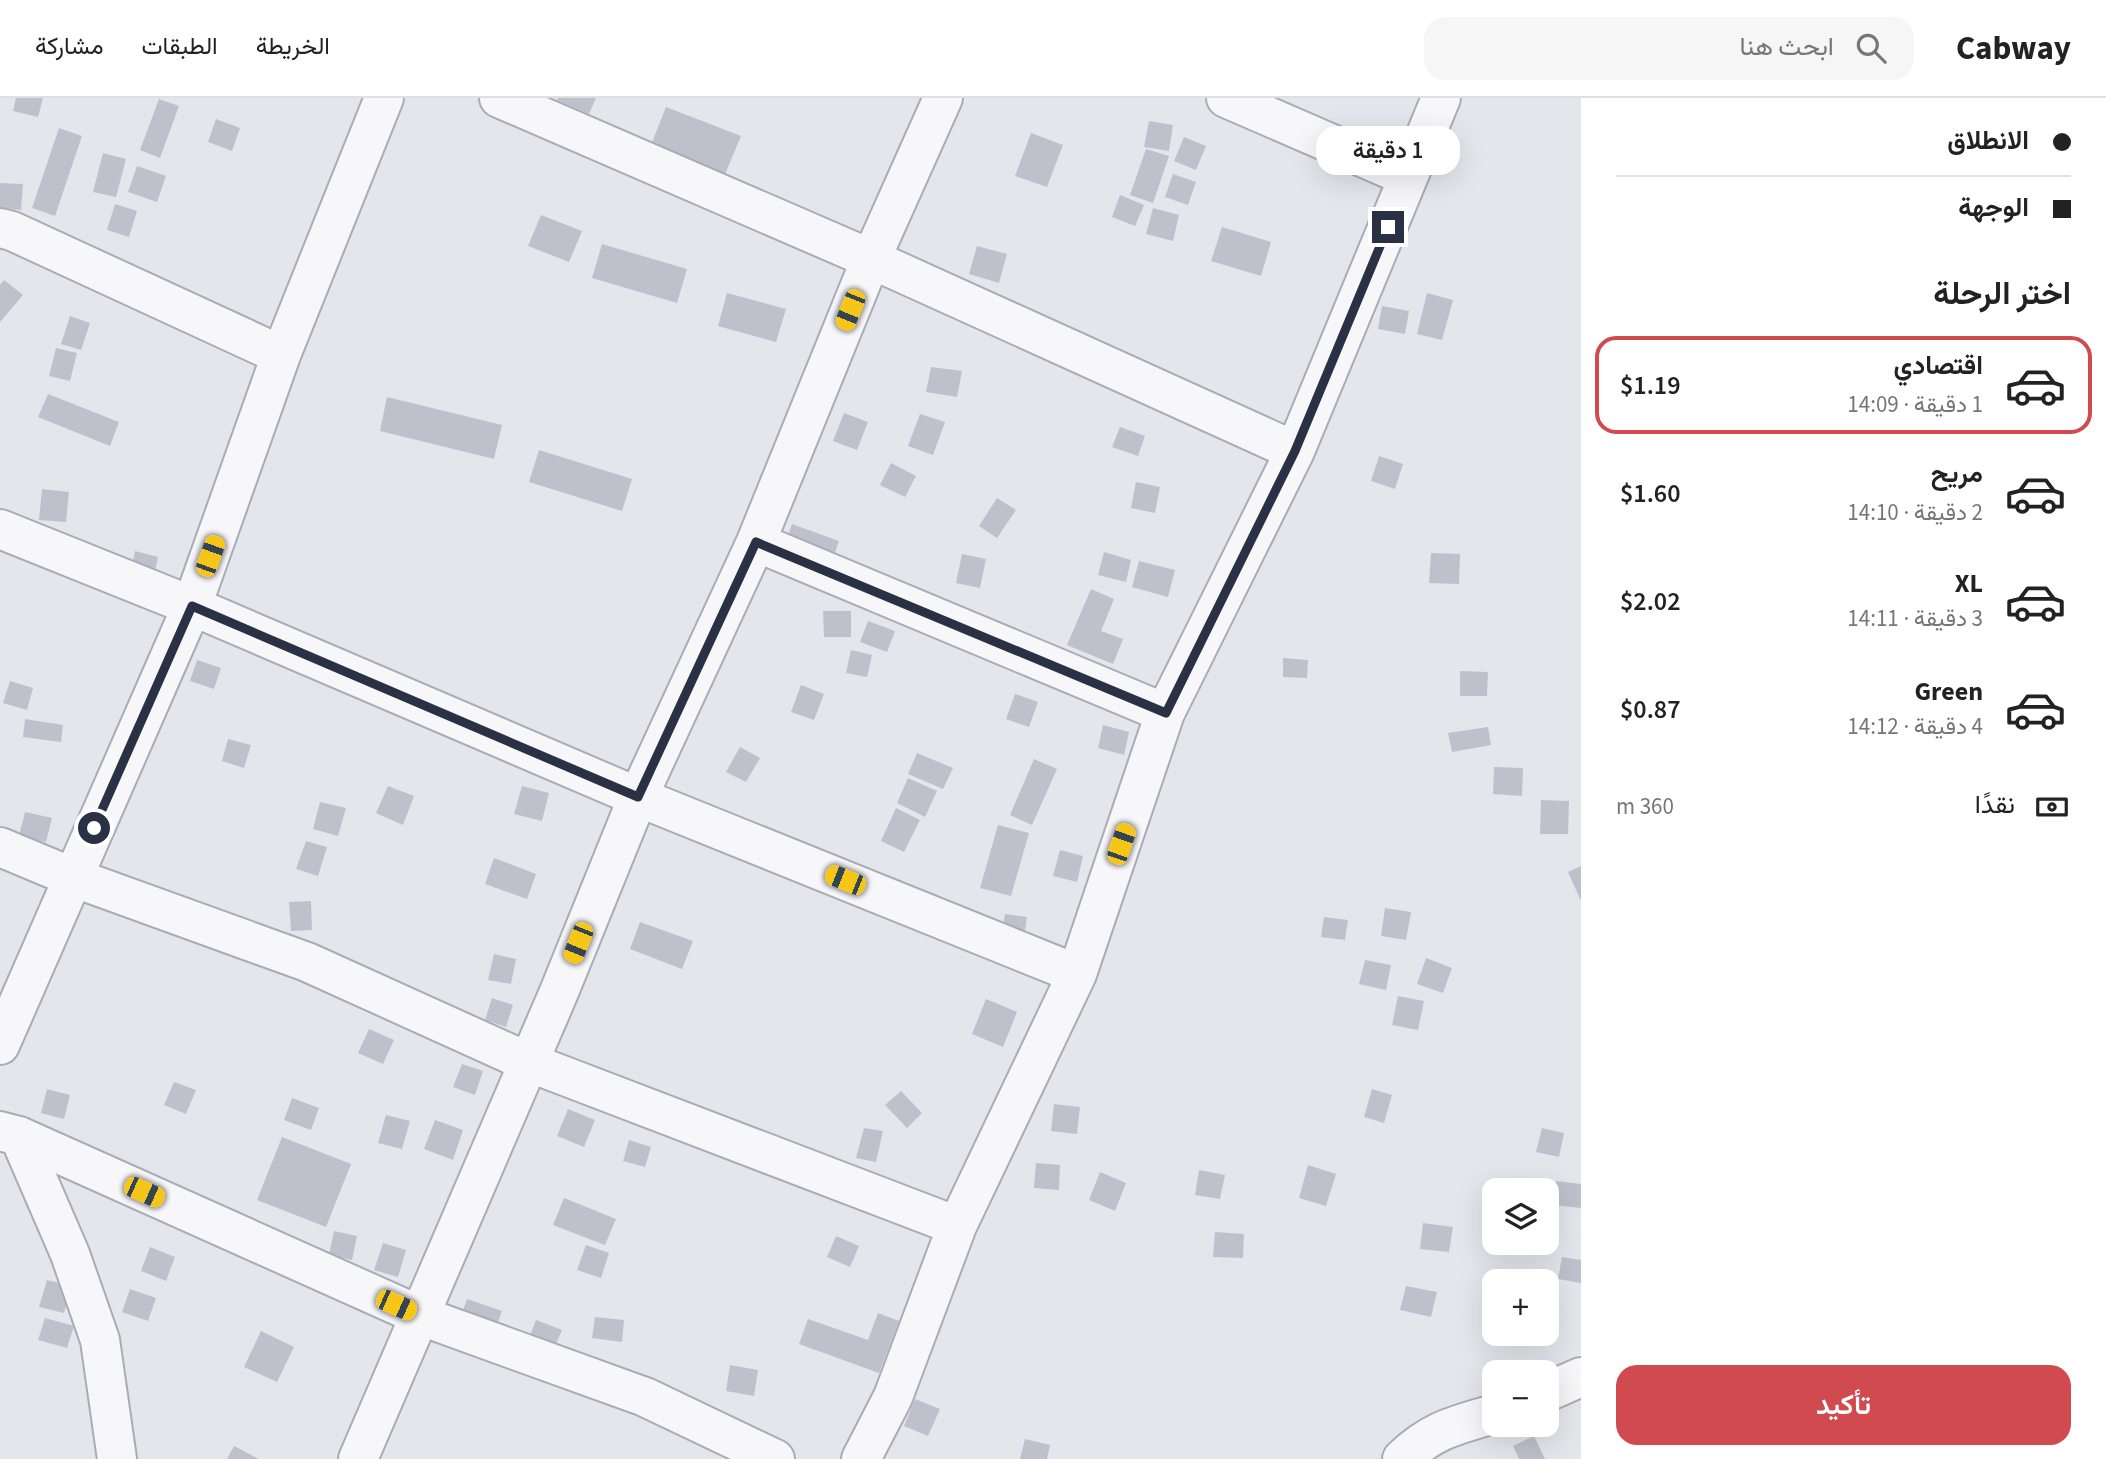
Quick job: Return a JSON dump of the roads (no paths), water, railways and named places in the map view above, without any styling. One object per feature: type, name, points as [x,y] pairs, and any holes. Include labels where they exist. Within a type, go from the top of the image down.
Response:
[{"type":"street","points":[[0,1045],[192,606],[281,355],[384,98]]},
{"type":"street","points":[[499,98],[872,259],[1295,451]]},
{"type":"street","points":[[358,1459],[421,1316],[638,797],[756,542],[872,259],[943,98]]},
{"type":"street","points":[[1226,98],[1408,177]]},
{"type":"street","points":[[860,1459],[893,1397],[957,1226],[1077,974],[1166,713],[1295,451],[1441,98]]},
{"type":"street","points":[[0,228],[12,231],[281,355]]},
{"type":"street","points":[[0,529],[192,606],[638,797],[1077,974]]},
{"type":"street","points":[[756,542],[1166,713]]},
{"type":"street","points":[[0,847],[72,877],[307,962],[528,1062],[957,1226]]},
{"type":"street","points":[[9,1133],[421,1316],[645,1397],[775,1459]]},
{"type":"street","points":[[9,1133],[70,1254],[100,1340],[117,1459]]},
{"type":"street","points":[[1559,1387],[1581,1377]]},
{"type":"street","points":[[1402,1459],[1441,1430],[1482,1418]]}]
